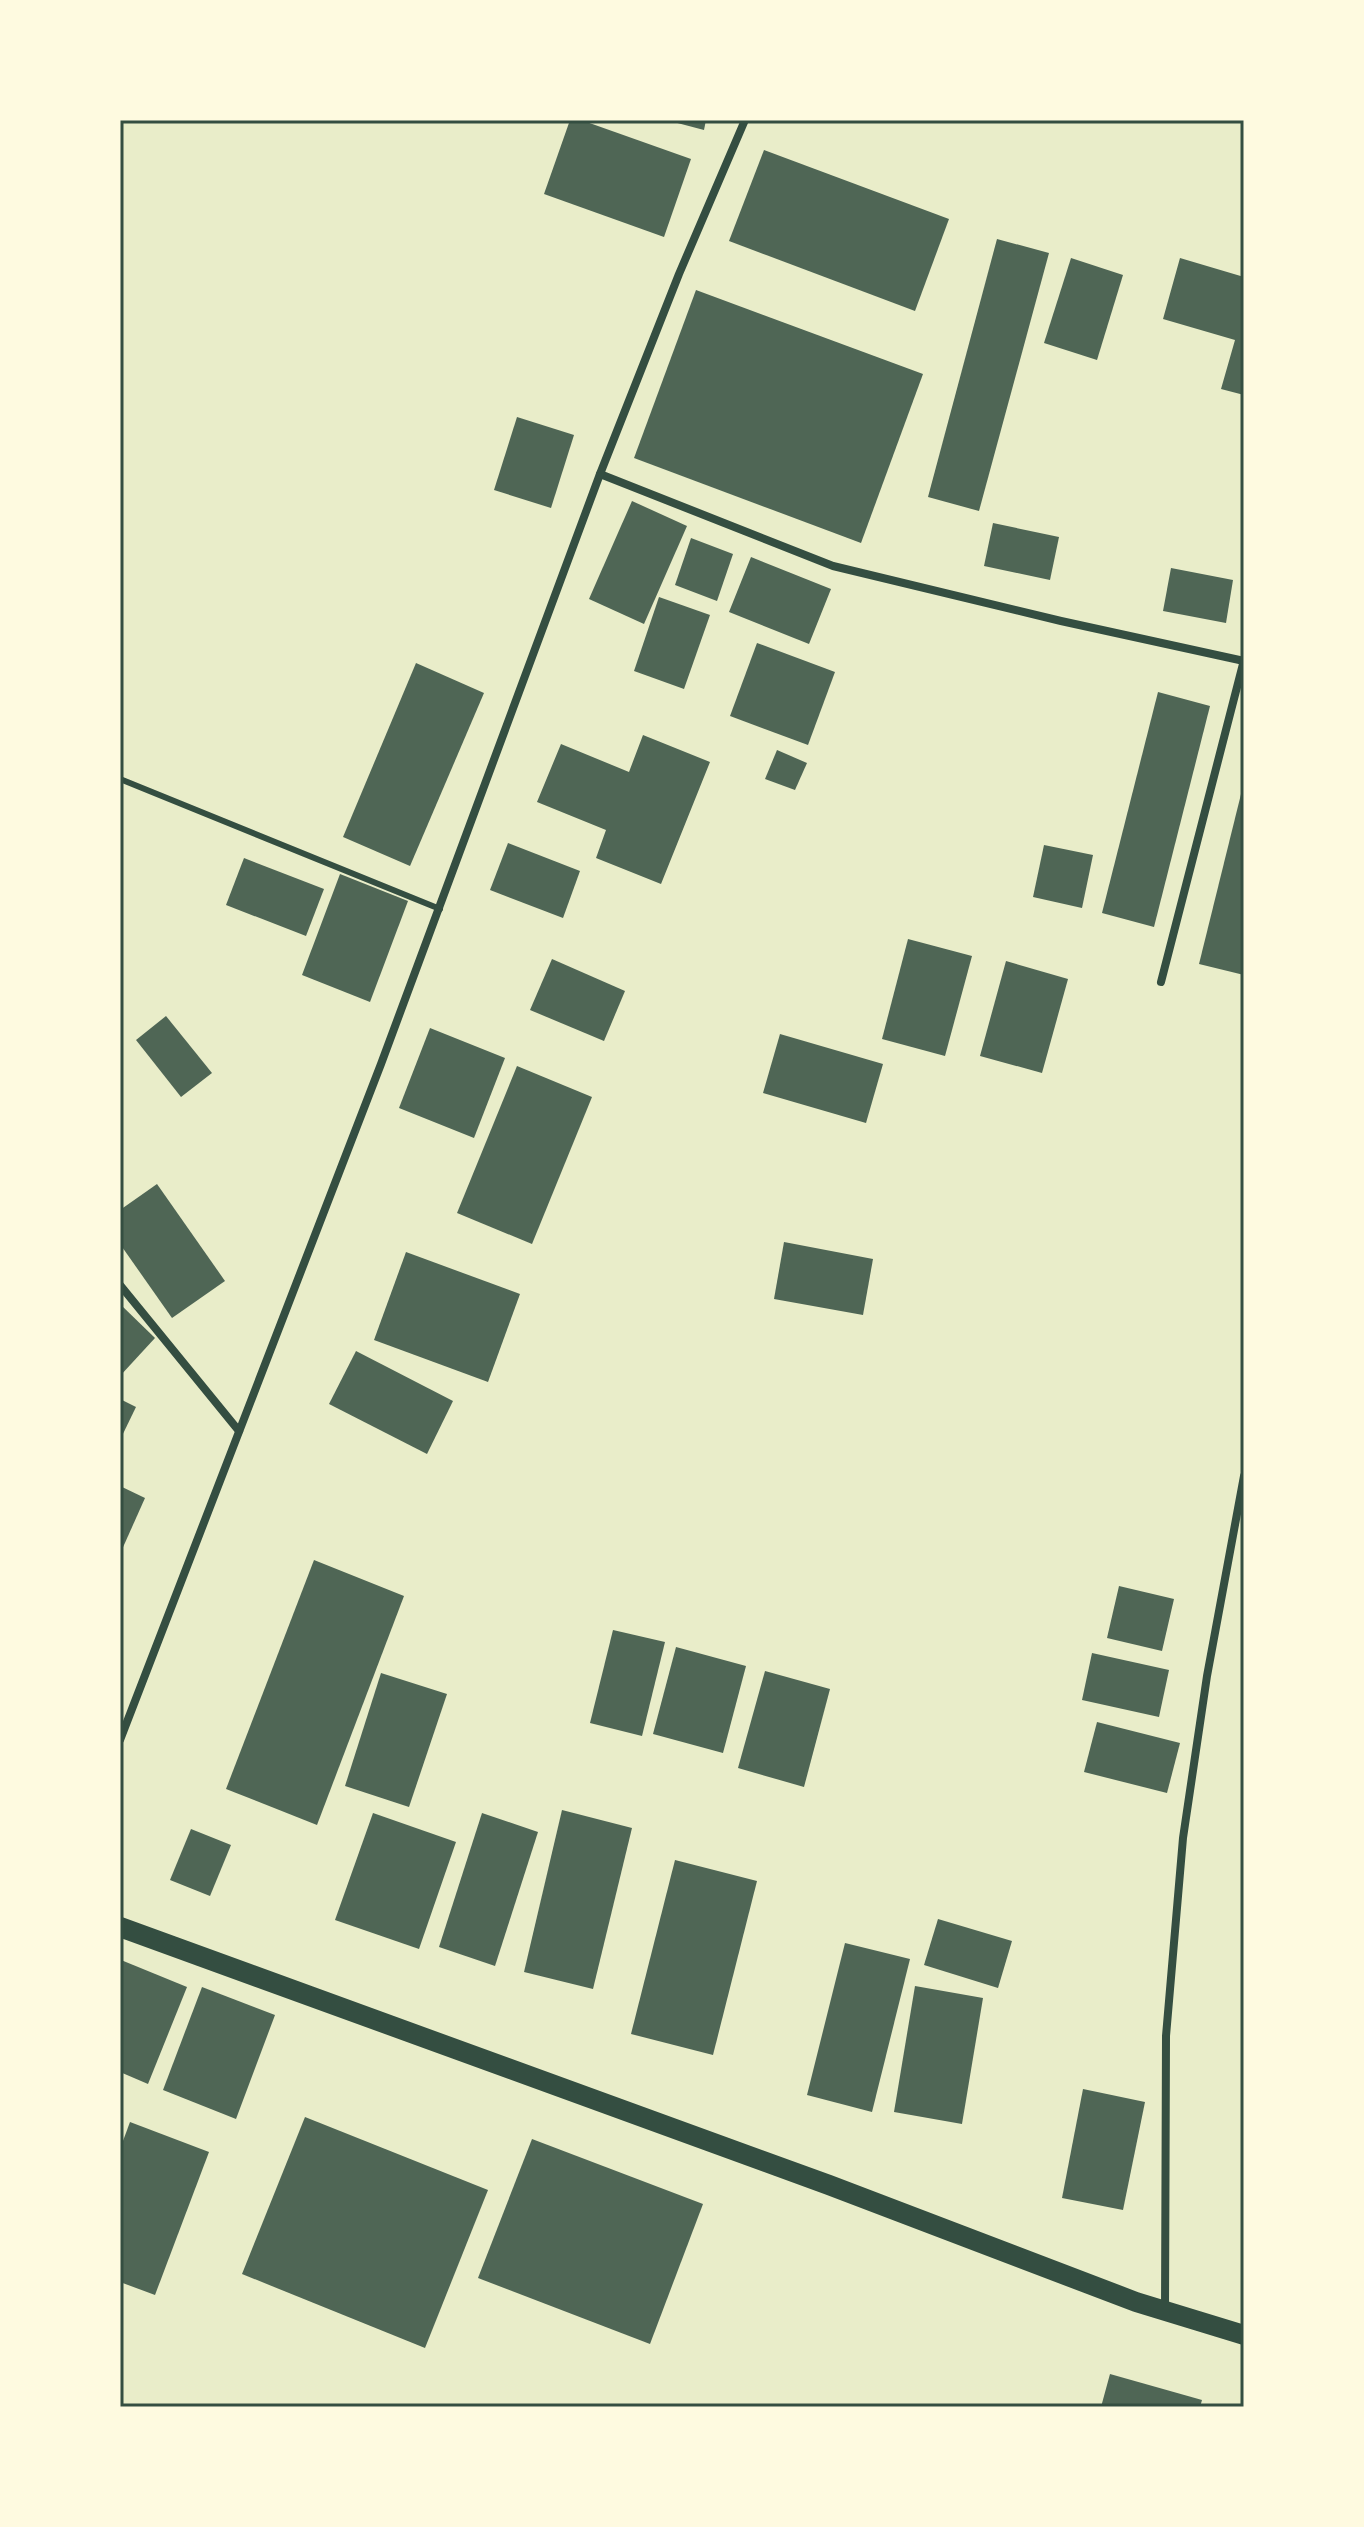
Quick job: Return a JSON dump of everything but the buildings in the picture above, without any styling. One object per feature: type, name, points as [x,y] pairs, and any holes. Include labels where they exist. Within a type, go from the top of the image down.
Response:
[{"type":"main road","points":[[120,1927],[829,2185],[1121,2297],[1244,2335]]},
{"type":"street","points":[[120,1740],[440,909],[600,474],[679,274],[745,120]]},
{"type":"street","points":[[600,474],[833,566],[1244,661],[1161,982]]},
{"type":"street","points":[[120,1285],[239,1431]]},
{"type":"street","points":[[1165,2311],[1166,2036],[1183,1838],[1207,1676],[1244,1476]]},
{"type":"lane","points":[[120,779],[440,909]]}]
